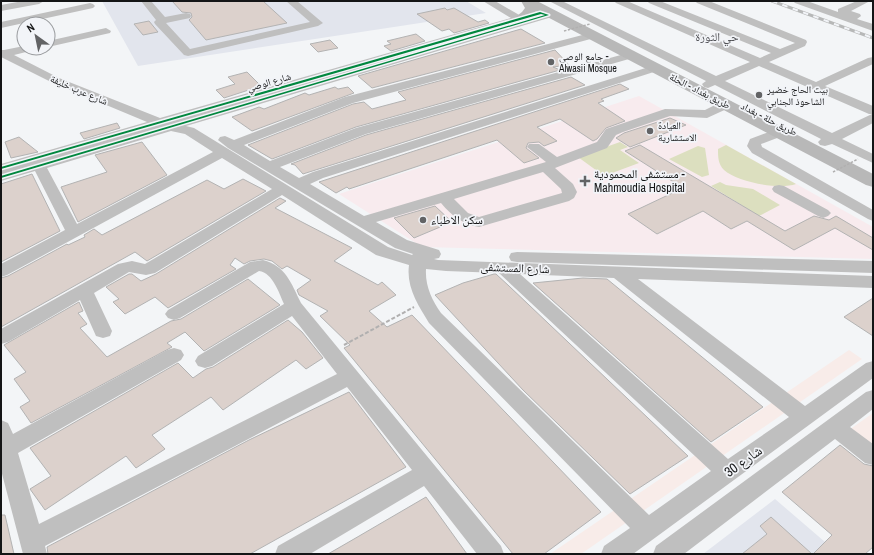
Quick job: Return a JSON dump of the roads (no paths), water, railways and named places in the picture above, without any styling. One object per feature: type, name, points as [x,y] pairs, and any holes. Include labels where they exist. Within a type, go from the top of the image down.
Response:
[{"type":"main road","points":[[527,1],[531,8],[525,20],[553,23],[589,30]]},
{"type":"main road","name":"طريق بغداد - الحلة","points":[[527,1],[589,30],[656,68],[873,181]]},
{"type":"main road","name":"طريق حلة - بغداد","points":[[550,6],[710,83],[826,142],[873,173]]},
{"type":"street","points":[[1,8],[39,1]]},
{"type":"street","points":[[146,1],[157,22],[188,53],[318,23],[292,1]]},
{"type":"street","points":[[488,1],[525,20]]},
{"type":"street","points":[[619,1],[873,111]]},
{"type":"street","points":[[652,1],[780,53]]},
{"type":"street","points":[[700,1],[802,42],[801,44],[710,83]]},
{"type":"street","points":[[798,1],[873,28]]},
{"type":"street","points":[[815,1],[873,23]]},
{"type":"street","points":[[1,24],[76,5],[90,6]]},
{"type":"street","points":[[842,11],[855,6],[866,5]]},
{"type":"street","name":"شارع الوصي","points":[[2,172],[184,123],[525,20],[550,6]]},
{"type":"street","points":[[157,22],[186,16]]},
{"type":"street","points":[[1,271],[74,233],[228,148],[350,100],[589,30]]},
{"type":"street","points":[[56,42],[106,31]]},
{"type":"street","points":[[2,54],[16,51]]},
{"type":"street","name":"شارع عرب خليفة","points":[[2,54],[55,80],[184,123]]},
{"type":"street","points":[[270,166],[361,131],[591,65],[632,55]]},
{"type":"street","points":[[816,86],[872,60]]},
{"type":"street","points":[[298,183],[318,175],[656,68]]},
{"type":"street","points":[[363,221],[550,165],[602,145],[612,132],[654,116],[669,112],[707,114],[727,104]]},
{"type":"street","points":[[826,142],[873,118]]},
{"type":"street","name":"شارع المستشفى","points":[[184,123],[228,148],[270,166],[406,246],[420,257],[442,254],[873,267]]},
{"type":"street","points":[[780,132],[755,142],[754,146],[757,150],[873,216]]},
{"type":"street","points":[[826,142],[873,159]]},
{"type":"street","points":[[443,196],[465,219],[479,222],[564,198],[569,195],[570,192],[568,187],[534,147]]},
{"type":"street","name":"شارع المستشفى","points":[[228,148],[282,189],[382,251],[420,257],[446,266],[873,282]]},
{"type":"street","points":[[35,164],[74,233]]},
{"type":"street","points":[[1,337],[124,268],[132,266],[141,270],[149,269],[282,189]]},
{"type":"street","points":[[779,189],[824,213]]},
{"type":"street","points":[[801,201],[825,189]]},
{"type":"street","points":[[420,257],[417,280],[424,301],[435,318],[647,529]]},
{"type":"street","points":[[174,314],[256,266],[262,265],[273,270],[282,282],[294,306],[492,554]]},
{"type":"street","points":[[503,268],[727,472]]},
{"type":"street","points":[[618,272],[804,417]]},
{"type":"street","points":[[84,290],[103,331]]},
{"type":"street","points":[[205,361],[294,306]]},
{"type":"street","points":[[174,355],[4,439],[33,547],[350,376]]},
{"type":"street","name":"شارع 30","points":[[613,554],[873,368]]},
{"type":"street","points":[[669,553],[873,398]]},
{"type":"street","points":[[835,426],[873,456]]},
{"type":"street","points":[[288,554],[427,473]]},
{"type":"railway","points":[[772,1],[873,38]]},
{"type":"place","name":"جامع الوصي - Alwasii Mosque","points":[[551,62]]},
{"type":"place","name":"بيت الحاج خضير الشاحوذ الجنابي","points":[[759,95]]},
{"type":"place","name":"العيادة الاستشارية","points":[[650,131]]},
{"type":"place","name":"مستشفى المحمودية - Mahmoudia Hospital","points":[[585,181]]},
{"type":"place","name":"سكن الاطباء","points":[[423,220]]},
{"type":"district","name":"حي الثورة","points":[[717,37]]}]
